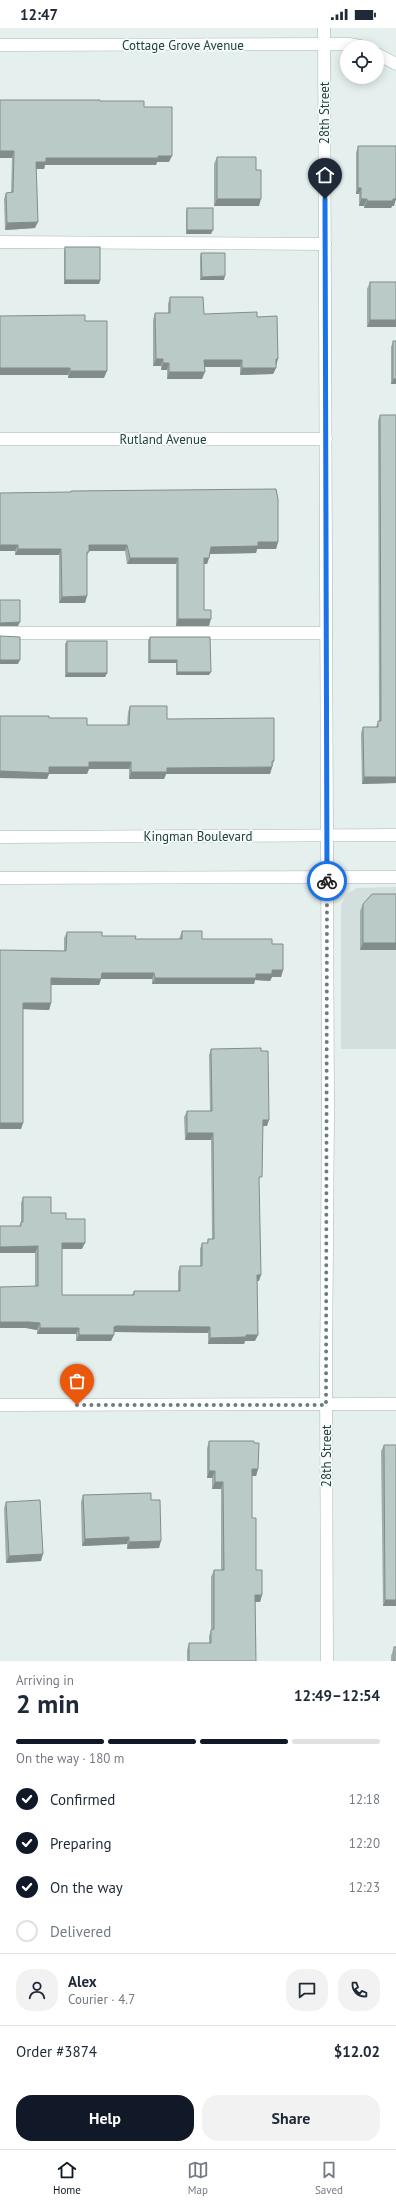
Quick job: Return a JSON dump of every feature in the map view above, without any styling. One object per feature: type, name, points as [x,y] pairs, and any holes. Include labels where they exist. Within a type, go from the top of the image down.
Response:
[{"type":"street","name":"28th Street","points":[[324,28],[327,836],[327,1661]]},
{"type":"street","name":"Cottage Grove Avenue","points":[[0,45],[340,44]]},
{"type":"street","points":[[384,58],[396,64]]},
{"type":"street","points":[[0,242],[325,244]]},
{"type":"street","name":"Rutland Avenue","points":[[0,440],[326,439]]},
{"type":"street","points":[[0,633],[326,633]]},
{"type":"street","name":"Kingman Boulevard","points":[[0,837],[396,835]]},
{"type":"street","points":[[0,878],[396,877]]},
{"type":"street","points":[[0,1405],[396,1404]]},
{"type":"shaded area","points":[[396,887],[396,1049],[341,1049],[341,905],[347,894],[357,888]]},
{"type":"building","points":[[0,100],[144,101],[144,107],[172,107],[172,156],[158,156],[158,158],[46,158],[46,162],[36,162],[38,222],[7,223],[6,193],[13,192],[14,151],[0,151]]},
{"type":"building","points":[[358,146],[396,146],[396,199],[393,199],[393,201],[367,201],[367,199],[361,199],[361,188],[358,188]]},
{"type":"building","points":[[217,157],[256,157],[256,170],[261,170],[261,199],[217,199]]},
{"type":"building","points":[[187,208],[213,208],[213,230],[187,230]]},
{"type":"building","points":[[65,247],[100,247],[100,280],[65,280]]},
{"type":"building","points":[[201,253],[225,253],[225,276],[202,277]]},
{"type":"building","points":[[370,282],[396,282],[396,320],[370,320]]},
{"type":"building","points":[[170,297],[203,297],[204,314],[257,312],[257,317],[277,316],[278,359],[276,359],[276,368],[242,368],[242,360],[204,360],[205,372],[169,372],[169,363],[163,363],[163,359],[156,359],[155,313],[170,313]]},
{"type":"building","points":[[85,315],[85,321],[107,321],[107,371],[70,371],[70,368],[0,368],[0,316]]},
{"type":"building","points":[[393,341],[396,341],[396,379],[393,379]]},
{"type":"building","points":[[380,415],[396,415],[396,777],[364,777],[363,727],[378,727],[378,721],[381,721]]},
{"type":"building","points":[[276,489],[278,499],[278,542],[258,542],[258,546],[211,547],[209,558],[204,558],[204,610],[211,610],[211,619],[178,619],[178,558],[130,558],[127,545],[89,545],[89,552],[87,552],[87,596],[62,597],[61,549],[18,549],[18,545],[0,545],[0,493]]},
{"type":"building","points":[[0,600],[20,600],[20,622],[0,623]]},
{"type":"building","points":[[0,636],[20,637],[20,660],[0,660]]},
{"type":"building","points":[[150,637],[210,637],[211,672],[177,672],[177,660],[150,660]]},
{"type":"building","points":[[67,641],[107,641],[107,673],[67,673]]},
{"type":"building","points":[[130,706],[167,706],[167,719],[274,718],[274,761],[272,761],[272,767],[167,768],[167,772],[131,772],[131,762],[89,762],[89,767],[49,767],[49,773],[0,771],[0,716],[87,718],[87,725],[129,725]]},
{"type":"building","points":[[372,894],[396,894],[396,943],[363,943],[363,904]]},
{"type":"building","points":[[182,931],[202,931],[202,939],[272,939],[272,944],[283,944],[283,970],[272,970],[272,974],[256,974],[256,978],[155,978],[154,973],[102,973],[101,979],[51,978],[51,1003],[23,1003],[23,1123],[0,1123],[0,950],[66,951],[67,932],[102,932],[102,936],[136,936],[135,939],[182,939]]},
{"type":"building","points":[[261,1048],[261,1051],[268,1051],[269,1120],[263,1120],[262,1177],[259,1177],[261,1275],[257,1275],[258,1335],[246,1335],[246,1337],[210,1338],[210,1327],[116,1326],[114,1327],[114,1335],[79,1335],[79,1328],[40,1328],[40,1323],[0,1322],[0,1287],[38,1286],[38,1246],[0,1247],[0,1226],[21,1226],[21,1222],[23,1222],[23,1197],[51,1197],[51,1213],[66,1213],[66,1219],[85,1219],[85,1243],[62,1243],[62,1295],[134,1295],[134,1291],[180,1291],[180,1266],[202,1266],[202,1243],[208,1243],[208,1239],[214,1239],[213,1133],[187,1133],[187,1111],[212,1111],[211,1049]]},
{"type":"building","points":[[209,1441],[254,1441],[254,1443],[259,1443],[258,1469],[252,1469],[252,1518],[256,1518],[256,1570],[262,1570],[262,1595],[255,1595],[256,1661],[189,1661],[189,1643],[211,1643],[211,1630],[214,1629],[214,1570],[224,1570],[223,1482],[215,1482],[215,1471],[209,1471]]},
{"type":"building","points":[[384,1445],[396,1445],[396,1600],[385,1600]]},
{"type":"building","points":[[151,1493],[151,1500],[160,1500],[161,1541],[129,1542],[129,1537],[85,1539],[83,1495]]},
{"type":"building","points":[[40,1500],[43,1554],[9,1556],[6,1502]]},
{"type":"building","points":[[394,1647],[396,1647],[396,1661],[394,1661]]},
{"type":"way so far","points":[[77,1405],[326,1405],[328,1198],[327,881]]},
{"type":"route","points":[[325,199],[327,881]]}]
